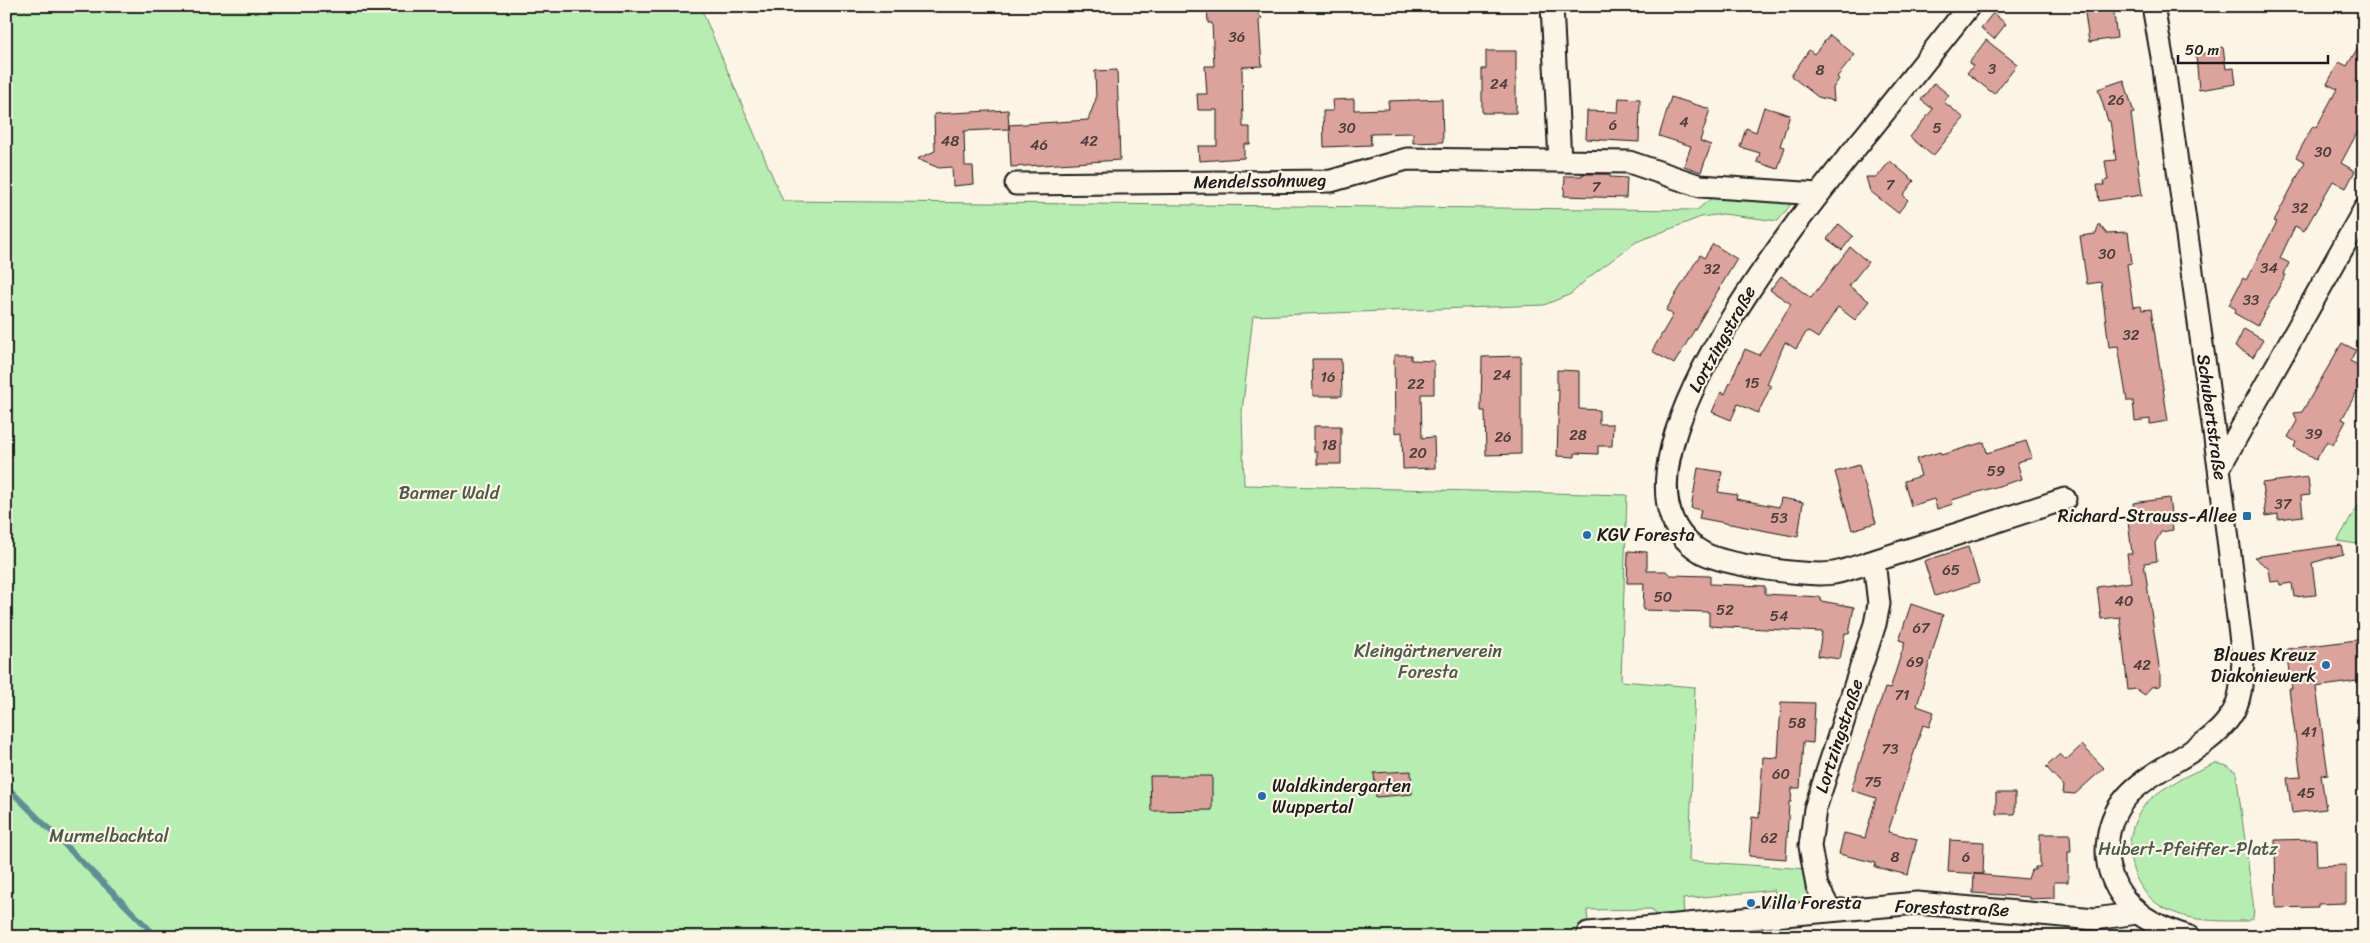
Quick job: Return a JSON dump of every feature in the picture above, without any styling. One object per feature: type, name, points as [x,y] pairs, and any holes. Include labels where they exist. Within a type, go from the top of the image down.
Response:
[{"type":"street","points":[[1552,6],[1560,161]]},
{"type":"street","name":"Lortzingstraße","points":[[1969,6],[1818,194],[1757,276],[1725,328],[1686,407],[1669,458],[1665,483],[1667,508],[1677,529],[1693,547],[1716,560],[1806,574],[1834,573],[2065,499]]},
{"type":"street","name":"Schubertstraße","points":[[2153,6],[2164,68],[2219,468],[2242,658],[2241,686],[2232,716],[2217,733],[2160,770],[2136,788],[2118,806],[2109,828],[2106,849],[2110,871],[2116,888],[2137,912],[2152,924],[2190,937]]},
{"type":"street","name":"Mendelssohnweg","points":[[1016,184],[1331,182],[1407,159],[1629,162],[1700,186],[1818,194]]},
{"type":"street","points":[[2219,468],[2364,210]]},
{"type":"street","name":"Lortzingstraße","points":[[1830,910],[1817,886],[1810,846],[1815,809],[1876,624],[1879,604],[1874,561]]},
{"type":"street","name":"Forestastraße","points":[[1588,933],[1917,903],[2095,919],[2137,912]]},
{"type":"green space","name":"Barmer Wald","points":[[6,6],[700,6],[783,201],[1697,210],[1715,195],[1795,199],[1778,221],[1723,214],[1701,217],[1636,242],[1588,278],[1571,294],[1544,305],[1253,316],[1242,412],[1244,485],[1627,495],[1621,681],[1695,687],[1689,861],[1808,869],[1810,886],[1807,897],[1798,904],[1781,909],[1774,890],[1683,899],[1684,919],[1659,921],[1652,909],[1587,910],[1589,937],[6,937]]},
{"type":"green space","points":[[2364,496],[2364,545],[2337,541]]},
{"type":"green space","name":"Hubert-Pfeiffer-Platz","points":[[2216,763],[2227,766],[2236,772],[2254,909],[2253,918],[2247,921],[2197,919],[2168,910],[2155,902],[2144,891],[2136,878],[2132,864],[2131,834],[2136,819],[2144,806],[2150,799],[2167,787],[2188,775]]},
{"type":"building","points":[[1207,6],[1257,6],[1257,13],[1262,18],[1259,21],[1262,66],[1242,67],[1243,127],[1250,127],[1250,144],[1244,144],[1244,158],[1199,161],[1198,146],[1217,146],[1217,110],[1198,110],[1197,94],[1207,94],[1205,66],[1214,66],[1212,23],[1208,23]]},
{"type":"building","points":[[2084,6],[2113,6],[2117,38],[2089,42]]},
{"type":"building","points":[[1993,13],[2006,24],[1994,39],[1981,28]]},
{"type":"building","points":[[1830,35],[1855,55],[1837,77],[1839,79],[1833,88],[1834,101],[1818,97],[1791,76],[1809,50],[1814,54]]},
{"type":"building","points":[[2364,37],[2364,120],[2341,163],[2355,171],[2346,188],[2333,181],[2304,231],[2295,226],[2280,258],[2289,263],[2284,274],[2286,275],[2257,326],[2234,313],[2236,309],[2229,305],[2243,278],[2246,280],[2277,222],[2274,221],[2305,162],[2296,157],[2313,126],[2316,128],[2337,89],[2327,84],[2339,62],[2347,66]]},
{"type":"building","points":[[1986,40],[2017,64],[1994,94],[1967,73],[1973,66],[1969,63]]},
{"type":"building","points":[[2223,47],[2226,69],[2234,68],[2236,84],[2199,90],[2196,56]]},
{"type":"building","points":[[1486,51],[1516,51],[1516,113],[1482,113],[1482,69],[1486,69]]},
{"type":"building","points":[[1117,70],[1120,160],[1011,167],[1009,125],[1088,120],[1096,99],[1095,71]]},
{"type":"building","points":[[2124,80],[2134,113],[2131,114],[2142,195],[2099,201],[2097,185],[2104,185],[2103,181],[2108,180],[2105,161],[2116,160],[2110,121],[2108,121],[2098,89]]},
{"type":"building","points":[[1934,83],[1949,95],[1944,102],[1964,118],[1933,156],[1910,137],[1933,109],[1921,100]]},
{"type":"building","points":[[1671,97],[1710,109],[1700,141],[1711,145],[1701,172],[1684,166],[1691,146],[1659,136]]},
{"type":"building","points":[[1619,98],[1640,99],[1639,142],[1586,139],[1587,111],[1618,112]]},
{"type":"building","points":[[1354,99],[1354,110],[1389,109],[1388,101],[1442,99],[1443,142],[1413,143],[1413,133],[1370,134],[1371,145],[1324,147],[1323,111],[1333,111],[1332,100]]},
{"type":"building","points":[[1764,107],[1790,115],[1780,146],[1785,147],[1778,169],[1757,162],[1760,153],[1740,147],[1746,128],[1756,132]]},
{"type":"building","points":[[1008,110],[1009,129],[964,131],[965,166],[973,166],[974,184],[953,186],[952,167],[939,168],[917,159],[935,151],[934,114]]},
{"type":"building","points":[[1890,161],[1914,181],[1903,195],[1908,200],[1898,213],[1870,191],[1866,177],[1877,177]]},
{"type":"building","points":[[1582,174],[1610,174],[1610,177],[1627,178],[1626,198],[1564,196],[1565,176],[1582,176]]},
{"type":"building","points":[[1839,224],[1853,236],[1842,250],[1827,239]]},
{"type":"building","points":[[2099,224],[2106,233],[2128,232],[2132,263],[2127,264],[2133,307],[2141,306],[2142,310],[2151,309],[2168,421],[2150,424],[2150,419],[2135,421],[2133,401],[2127,401],[2118,346],[2109,347],[2101,282],[2087,284],[2080,236],[2096,234]]},
{"type":"building","points":[[1713,244],[1737,259],[1674,364],[1652,351],[1673,315],[1666,310],[1700,255],[1704,258]]},
{"type":"building","points":[[1850,247],[1868,262],[1849,286],[1869,301],[1855,320],[1838,307],[1818,338],[1807,331],[1796,349],[1785,342],[1767,384],[1771,386],[1758,413],[1738,404],[1731,420],[1712,412],[1721,392],[1725,394],[1745,349],[1759,355],[1791,304],[1770,290],[1781,276],[1811,298]]},
{"type":"building","points":[[2244,329],[2263,340],[2253,357],[2235,347]]},
{"type":"building","points":[[2342,343],[2356,350],[2350,361],[2364,368],[2364,390],[2356,393],[2342,419],[2346,421],[2333,445],[2327,441],[2316,460],[2294,447],[2296,442],[2288,437],[2297,421],[2294,413],[2302,412]]},
{"type":"building","points":[[1394,355],[1411,355],[1411,360],[1434,361],[1434,394],[1421,394],[1422,438],[1434,437],[1435,468],[1403,469],[1402,432],[1395,433]]},
{"type":"building","points":[[1521,356],[1521,454],[1486,455],[1485,411],[1481,411],[1482,357]]},
{"type":"building","points":[[1312,359],[1341,359],[1342,396],[1313,396]]},
{"type":"building","points":[[1557,370],[1579,371],[1579,409],[1599,410],[1599,424],[1613,424],[1612,446],[1598,446],[1598,454],[1575,453],[1575,457],[1557,456],[1559,390],[1557,390]]},
{"type":"building","points":[[1314,426],[1341,426],[1341,464],[1317,464],[1317,452],[1314,452]]},
{"type":"building","points":[[2026,441],[2032,458],[2017,462],[2022,479],[1952,500],[1953,504],[1937,509],[1934,499],[1911,506],[1904,481],[1921,476],[1916,459],[1940,452],[1941,455],[1984,442],[1987,453]]},
{"type":"building","points":[[1859,465],[1876,523],[1852,530],[1835,472]]},
{"type":"building","points":[[1698,468],[1722,472],[1718,492],[1737,495],[1736,499],[1779,507],[1781,498],[1803,502],[1798,537],[1699,518],[1701,510],[1691,508]]},
{"type":"building","points":[[2308,477],[2310,495],[2301,496],[2303,516],[2278,519],[2278,514],[2266,516],[2262,483]]},
{"type":"building","points":[[2169,498],[2173,530],[2161,532],[2155,543],[2157,561],[2144,563],[2160,673],[2160,686],[2151,687],[2145,695],[2136,689],[2128,690],[2120,617],[2101,619],[2097,587],[2131,582],[2127,554],[2132,554],[2128,521],[2135,520],[2133,503]]},
{"type":"building","points":[[2341,545],[2343,554],[2312,563],[2316,595],[2294,597],[2292,583],[2280,585],[2279,581],[2271,582],[2269,569],[2254,557]]},
{"type":"building","points":[[1968,547],[1979,582],[1935,596],[1924,561]]},
{"type":"building","points":[[1628,551],[1647,552],[1647,571],[1666,571],[1670,575],[1710,576],[1710,584],[1765,586],[1765,594],[1821,597],[1821,601],[1854,607],[1849,634],[1845,633],[1840,659],[1818,656],[1822,632],[1709,626],[1709,612],[1643,610],[1644,583],[1627,583]]},
{"type":"building","points":[[1911,604],[1943,615],[1917,706],[1934,712],[1929,727],[1923,725],[1888,832],[1917,839],[1908,875],[1875,867],[1876,863],[1839,854],[1844,833],[1865,838],[1876,798],[1851,790],[1885,688],[1890,689],[1905,642],[1899,640]]},
{"type":"building","points":[[2364,639],[2364,680],[2316,687],[2328,774],[2321,775],[2326,809],[2292,813],[2287,778],[2301,777],[2289,689],[2292,689],[2287,649]]},
{"type":"building","points":[[1781,702],[1815,703],[1813,743],[1803,742],[1800,788],[1792,788],[1791,802],[1789,802],[1786,859],[1749,856],[1752,817],[1759,818],[1763,757],[1778,758]]},
{"type":"building","points":[[2082,745],[2104,768],[2075,794],[2063,793],[2064,786],[2046,767],[2060,754],[2066,760]]},
{"type":"building","points":[[1411,771],[1412,794],[1376,797],[1374,773]]},
{"type":"building","points":[[1150,776],[1212,776],[1212,810],[1151,811]]},
{"type":"building","points":[[1996,793],[2015,793],[2015,814],[1996,814]]},
{"type":"building","points":[[2040,834],[2070,834],[2071,852],[2068,852],[2068,882],[2054,882],[2054,898],[2029,899],[2029,897],[1973,893],[1974,874],[2028,879],[2031,870],[2035,870],[2035,867],[2040,867]]},
{"type":"building","points":[[2316,839],[2317,866],[2346,865],[2346,903],[2318,904],[2318,907],[2276,908],[2275,840]]},
{"type":"building","points":[[1950,840],[1984,842],[1983,874],[1948,872]]},
{"type":"waterway","points":[[6,786],[157,937]]},
{"type":"place","name":"Richard-Strauss-Allee","points":[[2247,516]]},
{"type":"place","name":"KGV Foresta","points":[[1587,535]]},
{"type":"place","name":"Blaues Kreuz Diakoniewerk","points":[[2326,665]]},
{"type":"place","name":"Waldkindergarten Wuppertal","points":[[1262,796]]},
{"type":"place","name":"Villa Foresta","points":[[1751,903]]},
{"type":"park label","name":"Kleingärtnerverein Foresta","points":[[1428,661]]},
{"type":"park label","name":"Murmelbachtal","points":[[109,836]]}]
